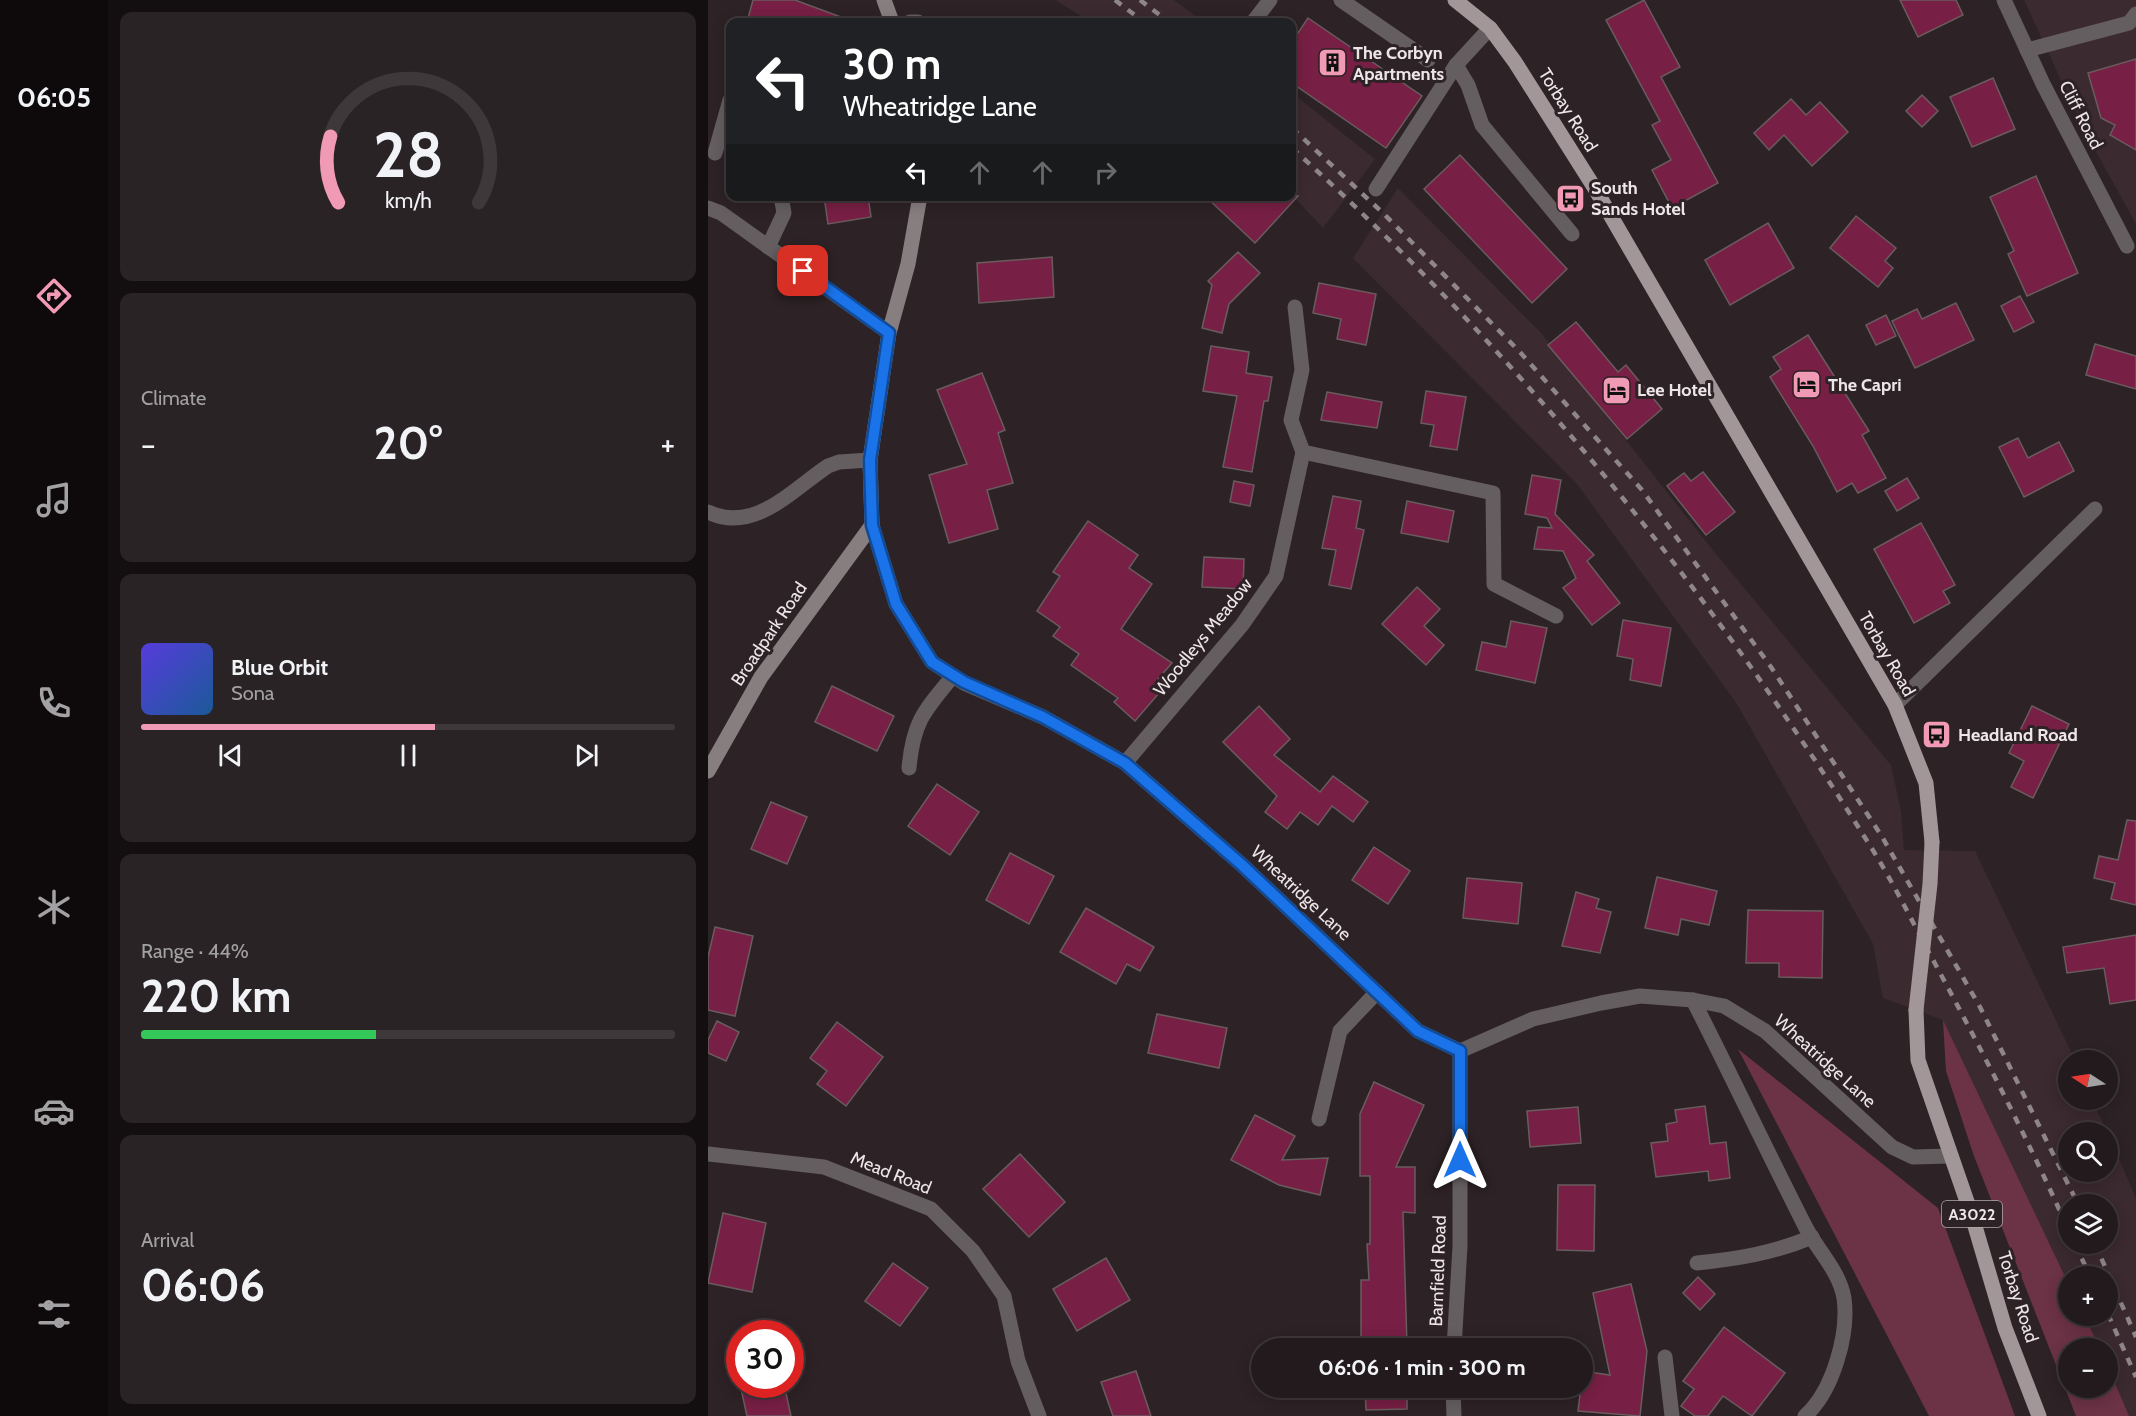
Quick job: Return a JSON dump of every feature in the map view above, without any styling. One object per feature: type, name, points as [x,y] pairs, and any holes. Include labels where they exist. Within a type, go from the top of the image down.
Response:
[{"type":"main road","name":"Torbay Road","points":[[1462,2],[1490,28],[1515,62],[1594,187],[1894,705],[1926,783],[1932,842],[1930,884],[1916,1010],[1918,1059],[1972,1216],[2005,1328],[2039,1416]]},
{"type":"street","points":[[884,0],[888,18]]},
{"type":"street","points":[[1255,18],[1270,0]]},
{"type":"street","points":[[1341,0],[1428,60]]},
{"type":"street","name":"Cliff Road","points":[[2004,0],[2127,246]]},
{"type":"street","points":[[2027,50],[2129,23],[2136,14]]},
{"type":"street","points":[[1376,189],[1455,65],[1490,28]]},
{"type":"street","points":[[1455,65],[1468,85],[1482,125],[1572,234]]},
{"type":"street","points":[[715,153],[726,114]]},
{"type":"street","points":[[768,247],[784,213],[782,201]]},
{"type":"street","name":"Wheatridge Lane","points":[[919,201],[908,264],[889,333],[870,460],[872,525],[896,604],[932,662],[953,676],[1043,717],[1125,763],[1242,865],[1418,1031],[1460,1051],[1533,1019],[1640,996],[1693,1000],[1724,1006],[1765,1031],[1892,1147],[1913,1157],[1950,1156]]},
{"type":"street","points":[[708,208],[721,213],[889,333]]},
{"type":"street","points":[[1295,307],[1302,370],[1291,420],[1303,452],[1493,493],[1494,584],[1556,616]]},
{"type":"street","name":"Woodleys Meadow","points":[[1125,763],[1242,625],[1276,576],[1303,452]]},
{"type":"street","points":[[708,512],[741,519],[760,515],[828,466],[839,462],[870,460]]},
{"type":"street","points":[[1894,705],[2095,509]]},
{"type":"street","name":"Broadpark Road","points":[[708,771],[761,677],[872,525]]},
{"type":"street","points":[[909,768],[912,739],[917,722],[953,676]]},
{"type":"street","points":[[1319,1119],[1340,1031],[1377,992]]},
{"type":"street","points":[[1693,1000],[1812,1237],[1840,1283],[1845,1316],[1836,1362],[1828,1389],[1805,1416]]},
{"type":"street","name":"Barnfield Road","points":[[1455,1338],[1460,1246],[1460,1051]]},
{"type":"street","name":"Mead Road","points":[[708,1154],[824,1167],[931,1209],[973,1251],[1004,1296],[1018,1360],[1039,1416]]},
{"type":"street","points":[[1697,1263],[1748,1258],[1786,1248],[1812,1237]]},
{"type":"street","points":[[1665,1357],[1672,1416]]},
{"type":"street","points":[[1453,1398],[1454,1416]]},
{"type":"shaded area","points":[[1055,0],[1174,0],[1198,18],[1084,18]]},
{"type":"shaded area","points":[[2024,0],[2136,0],[2136,224],[2083,128]]},
{"type":"shaded area","points":[[1296,96],[1375,159],[1323,228],[1296,199]]},
{"type":"shaded area","points":[[1398,188],[1542,334],[1712,549],[1891,765],[1901,811],[1904,850],[1975,851],[2070,1050],[2058,1050],[2058,1110],[2097,1110],[2102,1122],[2058,1122],[2058,1182],[2118,1182],[2118,1157],[2136,1198],[2136,1416],[2076,1416],[2069,1398],[2118,1398],[2118,1338],[2058,1338],[2058,1370],[1974,1156],[1946,1071],[1943,1020],[1883,998],[1873,944],[1737,704],[1577,484],[1353,258]]},
{"type":"shaded area","points":[[1943,1020],[2060,1266],[2058,1266],[2058,1326],[2089,1326],[2095,1338],[2058,1338],[2058,1370],[1974,1156],[1946,1071]]},
{"type":"shaded area","points":[[1738,1049],[1938,1208],[2015,1416],[1929,1416]]},
{"type":"shaded area","points":[[2118,1390],[2129,1416],[2076,1416],[2069,1398],[2118,1398]]},
{"type":"building","points":[[753,0],[795,0],[844,18],[748,18]]},
{"type":"building","points":[[1644,0],[1680,67],[1661,77],[1718,183],[1672,208],[1652,170],[1671,160],[1652,125],[1660,121],[1606,20]]},
{"type":"building","points":[[1900,0],[1956,0],[1963,15],[1918,37]]},
{"type":"building","name":"The Corbyn Apartments","points":[[1308,18],[1422,96],[1386,148],[1296,86],[1296,36]]},
{"type":"building","points":[[2136,59],[2136,150],[2110,135],[2115,125],[2101,118],[2088,73]]},
{"type":"building","points":[[1993,78],[2015,129],[1972,147],[1950,97]]},
{"type":"building","points":[[1922,95],[1938,111],[1922,127],[1906,111]]},
{"type":"building","points":[[1791,99],[1806,115],[1820,102],[1848,132],[1812,166],[1784,135],[1769,150],[1754,133]]},
{"type":"building","points":[[1460,155],[1567,269],[1532,303],[1424,189]]},
{"type":"building","points":[[2036,176],[2078,273],[2027,296],[2008,254],[2014,251],[1990,197]]},
{"type":"building","points":[[825,201],[869,201],[871,217],[828,224]]},
{"type":"building","points":[[1210,201],[1293,201],[1255,243]]},
{"type":"building","points":[[1856,216],[1896,248],[1885,261],[1893,268],[1878,287],[1830,248]]},
{"type":"building","points":[[1768,223],[1794,268],[1730,305],[1705,260]]},
{"type":"building","points":[[1238,252],[1260,273],[1229,304],[1222,333],[1202,328],[1212,285],[1208,281]]},
{"type":"building","points":[[1052,257],[1054,297],[979,303],[977,263]]},
{"type":"building","points":[[1319,283],[1376,294],[1366,345],[1337,339],[1341,319],[1313,313]]},
{"type":"building","points":[[2020,296],[2034,322],[2014,332],[2001,306]]},
{"type":"building","points":[[1956,303],[1974,340],[1915,368],[1892,321],[1917,309],[1922,319]]},
{"type":"building","points":[[1886,315],[1896,336],[1876,345],[1866,325]]},
{"type":"building","name":"Lee Hotel","points":[[1576,322],[1618,372],[1626,365],[1662,409],[1627,439],[1548,345]]},
{"type":"building","points":[[1808,335],[1869,431],[1862,435],[1886,478],[1858,493],[1852,483],[1837,492],[1813,446],[1770,377],[1781,369],[1773,357]]},
{"type":"building","points":[[2095,344],[2136,356],[2136,389],[2086,375]]},
{"type":"building","points":[[1211,346],[1249,352],[1246,373],[1272,377],[1268,401],[1264,401],[1252,472],[1223,467],[1237,396],[1203,391]]},
{"type":"building","points":[[982,373],[1005,430],[998,433],[1013,483],[987,490],[998,529],[949,543],[929,475],[967,464],[937,390]]},
{"type":"building","points":[[1426,391],[1466,397],[1457,450],[1430,446],[1434,425],[1421,423]]},
{"type":"building","points":[[1327,392],[1382,402],[1377,428],[1321,420]]},
{"type":"building","points":[[2018,438],[2028,458],[2059,442],[2074,471],[2024,497],[1999,447]]},
{"type":"building","points":[[1703,472],[1735,512],[1706,535],[1667,486],[1684,473],[1691,481]]},
{"type":"building","points":[[1532,475],[1561,480],[1555,514],[1594,555],[1587,561],[1620,603],[1592,625],[1563,588],[1576,578],[1563,551],[1534,549],[1538,527],[1552,528],[1547,518],[1525,514]]},
{"type":"building","points":[[1907,478],[1919,498],[1897,511],[1885,491]]},
{"type":"building","points":[[1234,481],[1254,485],[1250,506],[1230,502]]},
{"type":"building","points":[[1333,496],[1361,501],[1356,528],[1364,530],[1351,589],[1329,585],[1336,550],[1322,548]]},
{"type":"building","points":[[1407,501],[1454,511],[1448,542],[1401,533]]},
{"type":"building","points":[[1088,521],[1138,555],[1129,568],[1152,584],[1121,629],[1172,663],[1158,679],[1165,686],[1135,721],[1114,702],[1118,698],[1071,665],[1079,654],[1053,636],[1060,627],[1037,611],[1060,576],[1053,572]]},
{"type":"building","points":[[1921,523],[1955,585],[1943,591],[1950,603],[1914,623],[1874,549]]},
{"type":"building","points":[[1204,557],[1244,559],[1243,589],[1202,587]]},
{"type":"building","points":[[1417,587],[1440,609],[1424,626],[1444,645],[1426,665],[1382,624]]},
{"type":"building","points":[[1623,620],[1671,628],[1661,686],[1630,680],[1633,659],[1617,656]]},
{"type":"building","points":[[1511,621],[1547,628],[1535,683],[1476,670],[1482,642],[1506,647]]},
{"type":"building","points":[[832,686],[894,716],[877,751],[815,722]]},
{"type":"building","points":[[1259,706],[1290,739],[1274,755],[1320,792],[1333,776],[1368,802],[1353,822],[1332,806],[1318,825],[1300,812],[1287,829],[1265,812],[1277,796],[1223,742]]},
{"type":"building","points":[[2032,706],[2069,724],[2033,798],[2011,787],[2024,761],[2009,753]]},
{"type":"building","points":[[937,784],[979,812],[950,855],[908,826]]},
{"type":"building","points":[[771,802],[807,817],[787,864],[751,849]]},
{"type":"building","points":[[2127,820],[2136,821],[2136,905],[2111,899],[2115,883],[2094,878],[2099,856],[2118,860]]},
{"type":"building","points":[[1374,847],[1410,871],[1388,904],[1352,880]]},
{"type":"building","points":[[1010,853],[1054,876],[1029,924],[986,900]]},
{"type":"building","points":[[1657,877],[1717,891],[1709,925],[1681,919],[1678,935],[1645,928]]},
{"type":"building","points":[[1467,878],[1522,883],[1518,924],[1463,918]]},
{"type":"building","points":[[1576,892],[1599,899],[1596,908],[1611,912],[1600,953],[1562,946]]},
{"type":"building","points":[[1086,908],[1154,947],[1140,971],[1127,964],[1116,984],[1060,952]]},
{"type":"building","points":[[1748,910],[1823,911],[1822,978],[1779,977],[1779,963],[1746,963]]},
{"type":"building","points":[[715,927],[753,936],[735,1016],[708,1010],[708,957]]},
{"type":"building","points":[[2136,935],[2136,1000],[2110,1004],[2104,968],[2067,973],[2063,947]]},
{"type":"building","points":[[1157,1014],[1227,1028],[1219,1068],[1148,1053]]},
{"type":"building","points":[[717,1021],[739,1032],[726,1061],[708,1053],[708,1040]]},
{"type":"building","points":[[837,1022],[883,1057],[846,1106],[817,1084],[827,1071],[810,1058]]},
{"type":"building","points":[[1374,1082],[1424,1105],[1396,1167],[1415,1167],[1415,1213],[1403,1212],[1407,1338],[1361,1338],[1361,1280],[1369,1280],[1367,1244],[1370,1244],[1370,1176],[1360,1176],[1360,1114]]},
{"type":"building","points":[[1705,1106],[1710,1144],[1726,1142],[1730,1178],[1709,1181],[1708,1171],[1656,1177],[1651,1143],[1668,1141],[1666,1124],[1677,1122],[1675,1110]]},
{"type":"building","points":[[1578,1107],[1581,1143],[1530,1147],[1527,1111]]},
{"type":"building","points":[[1255,1115],[1295,1136],[1282,1160],[1328,1158],[1320,1195],[1279,1185],[1231,1160]]},
{"type":"building","points":[[1020,1154],[1065,1202],[1029,1237],[983,1189]]},
{"type":"building","points":[[1558,1185],[1595,1185],[1594,1251],[1557,1250]]},
{"type":"building","points":[[723,1213],[766,1223],[752,1292],[708,1283]]},
{"type":"building","points":[[1106,1258],[1130,1300],[1077,1331],[1053,1289]]},
{"type":"building","points":[[893,1263],[928,1288],[900,1326],[865,1301]]},
{"type":"building","points":[[1698,1277],[1715,1294],[1700,1310],[1683,1293]]},
{"type":"building","points":[[1631,1284],[1647,1351],[1640,1416],[1578,1411],[1580,1398],[1593,1398],[1593,1372],[1610,1375],[1593,1293]]},
{"type":"building","points":[[1724,1327],[1785,1373],[1752,1416],[1723,1396],[1708,1416],[1695,1416],[1681,1406],[1694,1389],[1683,1381]]},
{"type":"building","points":[[1136,1371],[1151,1416],[1113,1416],[1101,1382]]},
{"type":"building","points":[[743,1398],[787,1398],[791,1416],[747,1416]]},
{"type":"building","points":[[1365,1398],[1407,1398],[1407,1409],[1366,1410]]},
{"type":"railway","points":[[1115,0],[1139,18]]},
{"type":"railway","points":[[1140,0],[1164,18]]},
{"type":"railway","points":[[1296,132],[1384,214],[1519,351],[1642,490],[1771,667],[1881,835],[1980,1007],[2073,1194]]},
{"type":"railway","points":[[1296,152],[1376,226],[1533,392],[1679,569],[1747,661],[1812,756],[1889,878],[2003,1092],[2058,1207]]},
{"type":"railway","points":[[2080,1254],[2085,1266]]},
{"type":"railway","points":[[2099,1254],[2136,1337]]},
{"type":"railway","points":[[2113,1326],[2136,1377]]},
{"type":"place","name":"The Corbyn Apartments","points":[[1332,63]]},
{"type":"place","name":"South Sands Hotel","points":[[1570,198]]},
{"type":"place","name":"The Capri","points":[[1807,385]]},
{"type":"place","name":"Lee Hotel","points":[[1616,390]]},
{"type":"place","name":"Headland Road","points":[[1937,735]]},
{"type":"route","points":[[803,271],[889,333],[870,460],[872,525],[896,604],[932,662],[964,682],[1043,717],[1125,763],[1242,865],[1418,1031],[1460,1051],[1460,1160]]}]
